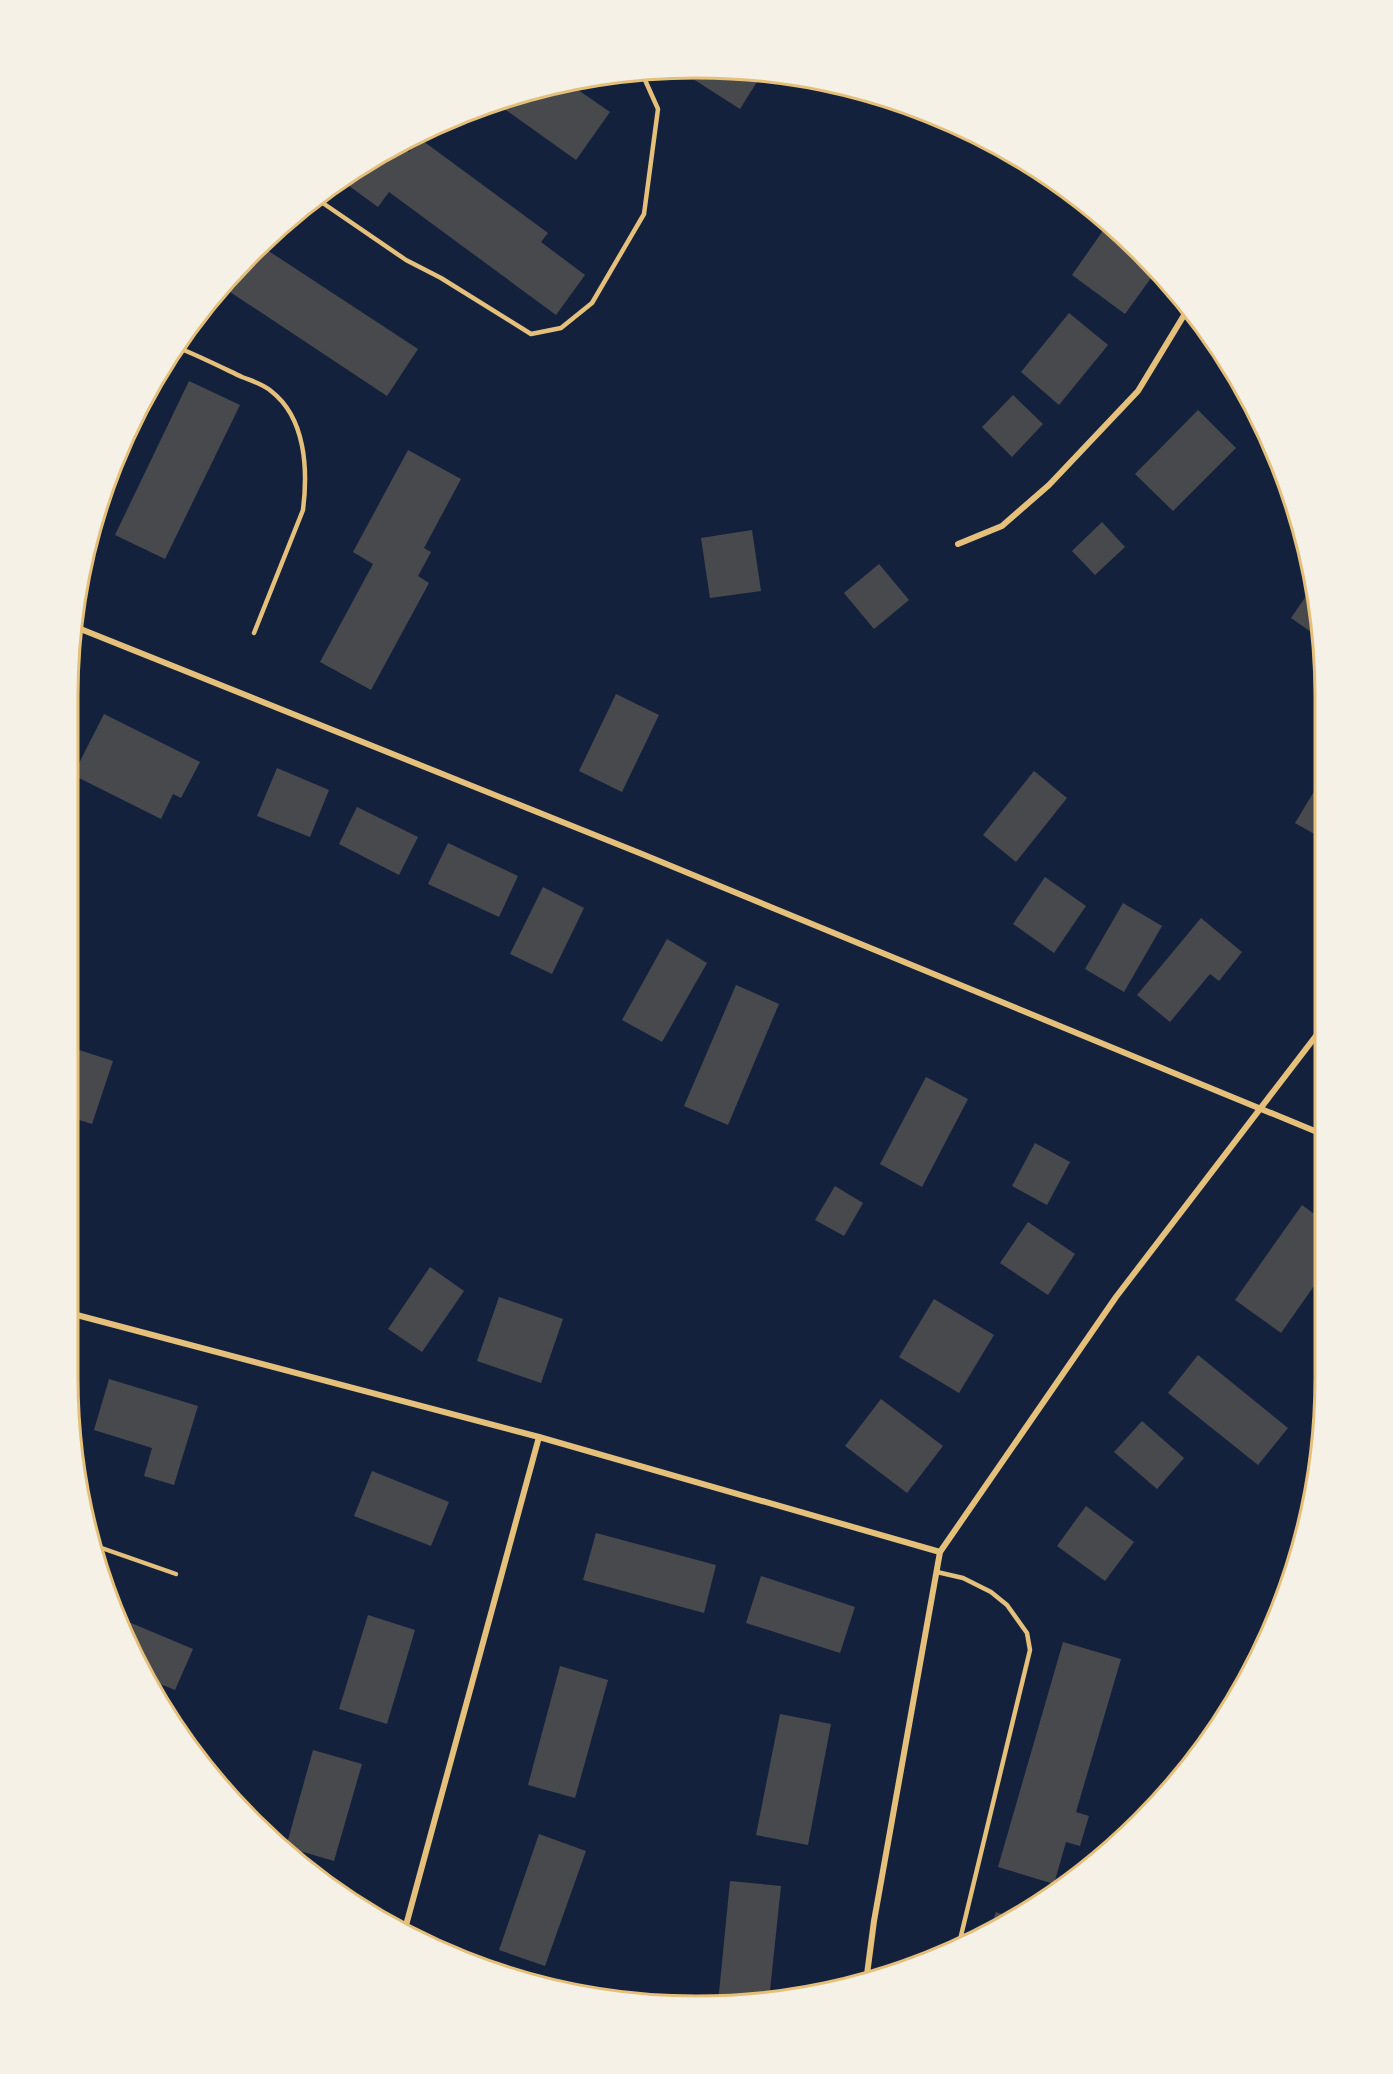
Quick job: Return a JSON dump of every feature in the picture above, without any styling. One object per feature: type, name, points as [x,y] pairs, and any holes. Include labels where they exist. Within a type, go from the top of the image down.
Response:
[{"type":"street","points":[[958,544],[1002,526],[1049,485],[1138,391],[1184,316]]},
{"type":"street","points":[[82,629],[631,849],[1315,1131]]},
{"type":"street","points":[[867,1972],[874,1921],[940,1552],[1116,1297],[1315,1037]]},
{"type":"street","points":[[78,1315],[539,1437],[940,1552]]},
{"type":"street","points":[[407,1923],[539,1437]]},
{"type":"lane","points":[[323,204],[405,260],[441,278],[531,334],[561,328],[592,303],[644,214],[658,109],[645,80]]},
{"type":"lane","points":[[184,350],[270,390],[284,403],[296,424],[304,453],[306,489],[303,510],[255,633]]},
{"type":"lane","points":[[102,1548],[176,1574]]},
{"type":"lane","points":[[937,1572],[963,1578],[991,1592],[1007,1605],[1027,1633],[1030,1650],[961,1936]]},
{"type":"building","points":[[692,78],[757,81],[740,109]]},
{"type":"building","points":[[578,90],[610,112],[576,160],[504,109]]},
{"type":"building","points":[[424,142],[548,233],[541,242],[585,275],[556,315],[389,192],[378,207],[348,185],[387,161],[407,151],[409,152]]},
{"type":"building","points":[[1103,230],[1151,278],[1125,314],[1072,275]]},
{"type":"building","points":[[268,251],[418,349],[387,396],[229,291]]},
{"type":"building","points":[[1069,313],[1108,345],[1059,405],[1021,372]]},
{"type":"building","points":[[189,381],[240,405],[165,559],[115,535]]},
{"type":"building","points":[[1013,395],[1043,424],[1012,457],[982,427]]},
{"type":"building","points":[[1198,410],[1236,448],[1173,511],[1135,474]]},
{"type":"building","points":[[408,450],[461,479],[424,548],[431,552],[418,576],[429,583],[371,690],[320,662],[373,564],[353,552]]},
{"type":"building","points":[[1102,522],[1125,547],[1095,575],[1072,551]]},
{"type":"building","points":[[752,530],[761,591],[710,598],[701,538]]},
{"type":"building","points":[[879,564],[909,600],[874,629],[844,593]]},
{"type":"building","points":[[1306,596],[1312,632],[1291,618]]},
{"type":"building","points":[[616,694],[659,715],[622,792],[579,771]]},
{"type":"building","points":[[104,714],[200,762],[181,798],[173,794],[161,819],[78,778],[78,765]]},
{"type":"building","points":[[277,768],[329,790],[310,837],[257,816]]},
{"type":"building","points":[[1034,771],[1067,798],[1016,862],[983,835]]},
{"type":"building","points":[[1315,790],[1315,834],[1295,823]]},
{"type":"building","points":[[357,807],[418,837],[399,875],[339,844]]},
{"type":"building","points":[[448,843],[518,876],[499,917],[428,884]]},
{"type":"building","points":[[1045,877],[1086,906],[1054,953],[1013,924]]},
{"type":"building","points":[[543,887],[584,908],[552,974],[510,954]]},
{"type":"building","points":[[1123,903],[1162,926],[1124,992],[1085,969]]},
{"type":"building","points":[[1201,918],[1242,952],[1219,981],[1210,974],[1170,1022],[1137,995]]},
{"type":"building","points":[[667,939],[707,963],[662,1042],[622,1020]]},
{"type":"building","points":[[736,985],[779,1004],[728,1125],[684,1106]]},
{"type":"building","points":[[78,1050],[113,1061],[92,1124],[78,1120]]},
{"type":"building","points":[[926,1077],[968,1099],[922,1187],[880,1164]]},
{"type":"building","points":[[1035,1143],[1070,1162],[1047,1205],[1012,1186]]},
{"type":"building","points":[[835,1186],[863,1203],[844,1236],[815,1220]]},
{"type":"building","points":[[1302,1205],[1315,1215],[1315,1285],[1281,1333],[1235,1300]]},
{"type":"building","points":[[1028,1222],[1075,1254],[1048,1295],[1000,1263]]},
{"type":"building","points":[[430,1267],[464,1291],[422,1352],[388,1329]]},
{"type":"building","points":[[499,1297],[563,1319],[541,1383],[477,1361]]},
{"type":"building","points":[[934,1299],[994,1335],[959,1393],[899,1357]]},
{"type":"building","points":[[1198,1355],[1288,1428],[1258,1465],[1168,1393]]},
{"type":"building","points":[[109,1379],[198,1406],[174,1485],[144,1476],[152,1448],[94,1430]]},
{"type":"building","points":[[881,1399],[943,1446],[907,1493],[845,1446]]},
{"type":"building","points":[[1142,1421],[1184,1458],[1157,1489],[1114,1452]]},
{"type":"building","points":[[372,1471],[449,1502],[431,1546],[354,1516]]},
{"type":"building","points":[[1086,1506],[1134,1542],[1105,1581],[1057,1546]]},
{"type":"building","points":[[596,1533],[716,1565],[704,1613],[583,1580]]},
{"type":"building","points":[[761,1576],[855,1607],[840,1653],[746,1623]]},
{"type":"building","points":[[368,1615],[415,1630],[387,1724],[339,1709]]},
{"type":"building","points":[[129,1622],[193,1649],[175,1690],[159,1684]]},
{"type":"building","points":[[1063,1642],[1121,1659],[1076,1812],[1089,1816],[1080,1846],[1066,1842],[1055,1881],[1052,1883],[998,1867]]},
{"type":"building","points":[[560,1666],[608,1680],[575,1798],[528,1785]]},
{"type":"building","points":[[780,1714],[831,1724],[808,1845],[756,1835]]},
{"type":"building","points":[[313,1750],[362,1764],[334,1861],[298,1851],[288,1842]]},
{"type":"building","points":[[539,1834],[586,1851],[545,1966],[499,1950]]},
{"type":"building","points":[[730,1881],[781,1886],[770,1992],[719,1995]]},
{"type":"building","points":[[996,1912],[1003,1915],[993,1920]]}]
